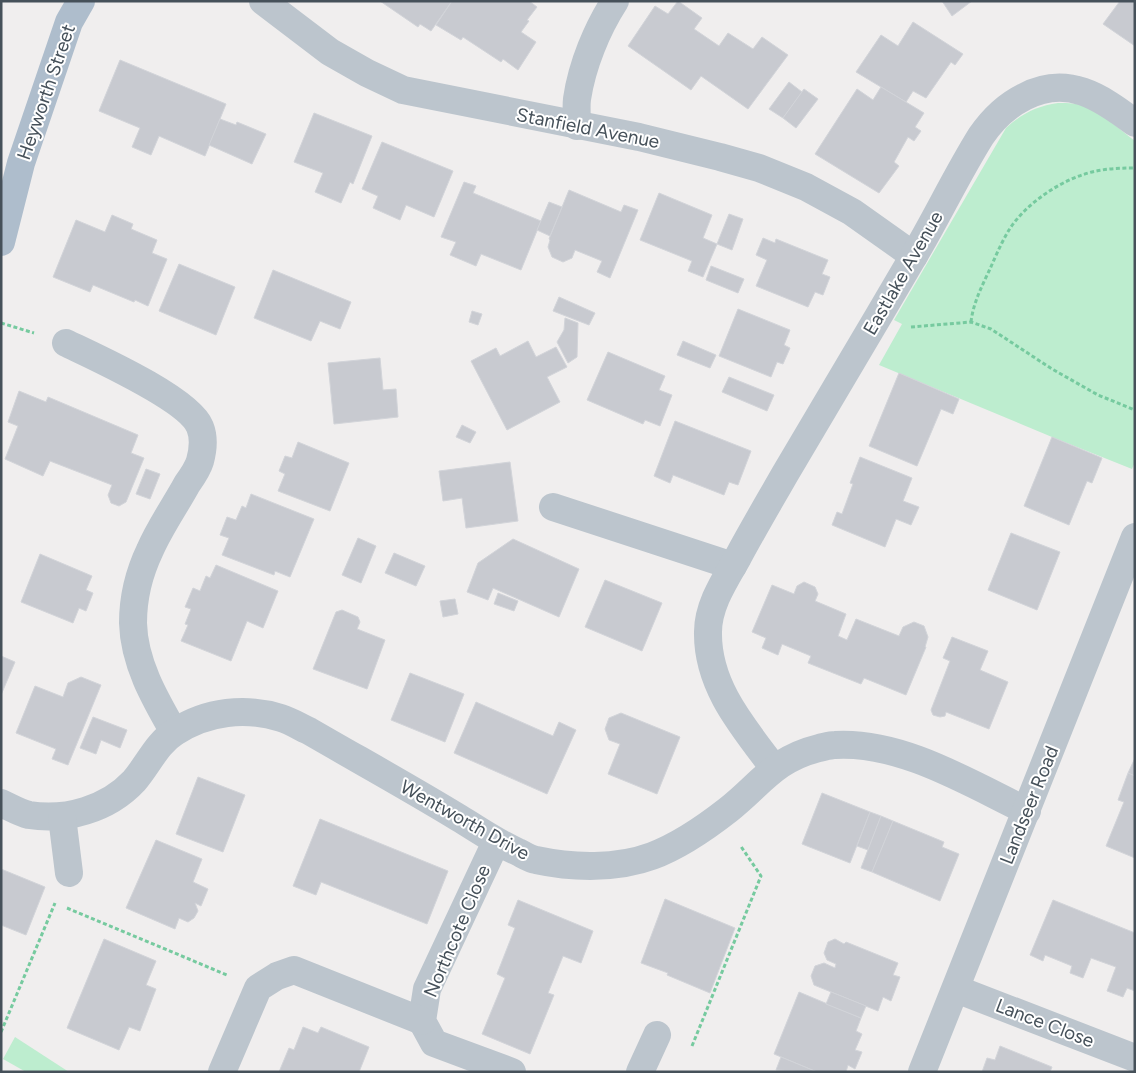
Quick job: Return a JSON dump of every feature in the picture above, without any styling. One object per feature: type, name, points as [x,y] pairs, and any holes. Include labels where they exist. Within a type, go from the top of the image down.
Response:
[{"type":"main road","name":"Heyworth Street","points":[[1,242],[20,163],[69,22],[81,1]]},
{"type":"street","name":"Stanfield Avenue","points":[[263,1],[330,52],[403,90],[655,141],[759,168],[806,187],[852,212],[914,256]]},
{"type":"street","points":[[577,126],[577,99],[584,71],[593,43],[614,1]]},
{"type":"street","name":"Eastlake Avenue","points":[[774,768],[739,722],[720,689],[709,658],[708,630],[712,607],[758,520],[914,256],[981,136],[998,114],[1024,96],[1049,88],[1073,88],[1093,94],[1135,123]]},
{"type":"street","points":[[66,343],[156,389],[184,409],[200,426],[203,442],[200,462],[150,548],[141,569],[135,596],[133,624],[138,656],[154,696],[174,732]]},
{"type":"street","points":[[553,507],[733,566]]},
{"type":"street","name":"Landseer Road","points":[[922,1072],[1135,537]]},
{"type":"street","name":"Wentworth Drive","points":[[1,802],[28,815],[62,817],[88,810],[112,799],[133,782],[160,746],[174,732],[200,719],[226,712],[254,712],[283,718],[309,731],[460,818],[496,842],[534,860],[564,864],[623,863],[652,856],[694,834],[720,816],[774,768],[802,752],[834,745],[863,746],[895,752],[926,763],[1027,811]]},
{"type":"street","points":[[62,817],[69,873]]},
{"type":"street","name":"Northcote Close","points":[[496,842],[427,989],[422,1021],[434,1044],[512,1072]]},
{"type":"street","name":"Northcote Close","points":[[258,988],[277,976],[294,970],[422,1021]]},
{"type":"street","points":[[222,1072],[258,988]]},
{"type":"street","name":"Lance Close","points":[[956,989],[1135,1058]]},
{"type":"street","points":[[640,1072],[657,1035]]},
{"type":"path","points":[[971,322],[972,310],[996,255],[1010,228],[1028,209],[1062,184],[1082,174],[1102,170],[1135,168]]},
{"type":"path","points":[[877,319],[898,329],[971,322],[991,329],[1052,369],[1098,395],[1135,410]]},
{"type":"path","points":[[657,1035],[690,1049],[761,876],[720,816]]},
{"type":"path","points":[[1,1032],[69,873]]},
{"type":"path","points":[[55,903],[258,988]]},
{"type":"green space","points":[[1058,103],[1085,106],[1107,119],[1135,141],[1135,462],[1132,469],[879,365],[902,324],[894,320],[1006,128],[1030,111]]},
{"type":"green space","points":[[15,1037],[69,1072],[26,1072],[3,1059]]},
{"type":"building","points":[[380,1],[452,1],[431,31],[420,24],[418,27]]},
{"type":"building","points":[[452,1],[529,1],[537,7],[521,32],[536,42],[518,70],[503,59],[501,62],[463,37],[461,40],[436,25]]},
{"type":"building","points":[[678,1],[702,18],[694,29],[719,46],[728,33],[753,49],[762,37],[788,55],[748,109],[701,76],[691,90],[628,46],[655,6],[668,14]]},
{"type":"building","points":[[942,1],[972,1],[952,16]]},
{"type":"building","points":[[1120,1],[1135,1],[1135,46],[1103,24]]},
{"type":"building","points":[[913,22],[963,54],[955,65],[951,62],[926,98],[913,91],[906,102],[856,72],[881,35],[898,46]]},
{"type":"building","points":[[120,60],[226,104],[205,156],[159,136],[151,155],[132,147],[140,128],[99,111]]},
{"type":"building","points":[[789,82],[802,92],[783,118],[769,109]]},
{"type":"building","points":[[881,87],[924,113],[915,127],[921,131],[914,141],[908,137],[894,162],[899,166],[879,193],[815,154],[857,89],[873,100]]},
{"type":"building","points":[[804,89],[818,99],[796,128],[783,118]]},
{"type":"building","points":[[314,113],[372,136],[353,184],[350,182],[341,203],[315,192],[323,173],[294,162]]},
{"type":"building","points":[[220,119],[236,125],[237,122],[266,134],[252,164],[209,145]]},
{"type":"building","points":[[382,142],[453,171],[434,217],[406,205],[400,220],[373,208],[378,196],[362,189]]},
{"type":"building","points":[[464,182],[476,186],[473,193],[541,221],[521,270],[481,254],[476,266],[450,255],[456,242],[441,237]]},
{"type":"building","points":[[569,190],[621,212],[624,205],[638,210],[610,278],[597,272],[602,261],[575,250],[572,258],[563,262],[552,257],[548,247],[549,239]]},
{"type":"building","points":[[659,193],[712,215],[703,238],[717,244],[703,277],[688,271],[692,261],[640,240]]},
{"type":"building","points":[[549,202],[562,207],[550,236],[537,230]]},
{"type":"building","points":[[729,214],[743,219],[732,250],[717,244]]},
{"type":"building","points":[[112,215],[133,224],[131,229],[157,240],[152,253],[167,259],[148,306],[93,285],[90,292],[53,277],[76,220],[105,232]]},
{"type":"building","points":[[763,238],[775,243],[776,239],[828,260],[822,274],[830,277],[823,295],[815,292],[808,307],[756,286],[767,260],[756,255]]},
{"type":"building","points":[[179,264],[235,287],[216,335],[159,311]]},
{"type":"building","points":[[711,266],[744,279],[738,293],[706,280]]},
{"type":"building","points":[[273,270],[351,302],[340,329],[320,321],[311,341],[254,318]]},
{"type":"building","points":[[559,297],[595,313],[589,325],[553,311]]},
{"type":"building","points":[[738,309],[790,330],[784,345],[790,348],[783,364],[777,362],[771,377],[719,356]]},
{"type":"building","points":[[472,311],[482,314],[478,325],[469,322]]},
{"type":"building","points":[[565,318],[578,323],[577,357],[568,363],[557,342],[564,330]]},
{"type":"building","points":[[528,341],[536,357],[556,347],[567,367],[547,377],[560,402],[507,430],[471,361],[496,348],[500,356]]},
{"type":"building","points":[[683,341],[716,355],[710,368],[677,355]]},
{"type":"building","points":[[608,352],[665,376],[659,390],[672,395],[660,426],[645,420],[643,424],[587,400]]},
{"type":"building","points":[[380,358],[383,390],[396,389],[398,417],[334,424],[328,363]]},
{"type":"building","points":[[899,373],[959,399],[953,414],[941,409],[917,466],[869,446]]},
{"type":"building","points":[[729,377],[774,395],[767,411],[722,392]]},
{"type":"building","points":[[19,391],[46,402],[48,397],[138,435],[131,453],[144,458],[126,502],[119,506],[111,503],[108,495],[112,485],[50,461],[43,476],[5,459],[18,426],[8,422]]},
{"type":"building","points":[[675,421],[751,451],[738,485],[729,482],[724,495],[673,475],[670,483],[654,476]]},
{"type":"building","points":[[462,425],[476,432],[470,443],[456,437]]},
{"type":"building","points":[[1052,437],[1102,458],[1092,483],[1087,481],[1069,525],[1024,506]]},
{"type":"building","points":[[298,442],[349,463],[330,511],[278,491],[285,474],[279,471],[285,456],[292,458]]},
{"type":"building","points":[[860,457],[912,478],[903,501],[919,507],[911,525],[896,519],[885,547],[832,525],[837,512],[842,514],[853,484],[850,483]]},
{"type":"building","points":[[510,462],[518,521],[466,528],[462,498],[443,501],[439,471]]},
{"type":"building","points":[[146,469],[160,474],[150,499],[136,494]]},
{"type":"building","points":[[251,494],[314,519],[290,577],[275,571],[274,575],[222,555],[229,538],[220,535],[227,517],[236,520],[242,506],[246,508]]},
{"type":"building","points":[[1011,533],[1060,552],[1037,610],[988,590]]},
{"type":"building","points":[[358,538],[376,546],[361,583],[342,575]]},
{"type":"building","points":[[513,539],[579,569],[559,617],[493,588],[488,600],[467,592],[478,563]]},
{"type":"building","points":[[394,553],[425,566],[416,586],[385,573]]},
{"type":"building","points":[[40,554],[92,576],[86,590],[93,593],[86,611],[79,608],[73,623],[21,602]]},
{"type":"building","points":[[216,565],[278,591],[263,628],[247,621],[231,661],[181,641],[188,625],[185,624],[191,609],[185,607],[193,588],[200,591],[206,576],[210,578]]},
{"type":"building","points":[[605,580],[662,603],[642,651],[585,627]]},
{"type":"building","points":[[804,582],[815,587],[818,594],[815,601],[846,614],[838,636],[847,640],[856,619],[899,636],[903,627],[914,622],[924,626],[928,637],[926,647],[906,695],[864,678],[861,684],[808,663],[811,656],[782,644],[778,655],[762,648],[766,638],[752,632],[772,585],[794,594],[797,586]]},
{"type":"building","points":[[498,593],[518,601],[514,611],[494,604]]},
{"type":"building","points":[[455,599],[458,614],[443,617],[440,601]]},
{"type":"building","points":[[342,610],[358,617],[360,622],[357,629],[385,640],[367,689],[313,669],[336,612]]},
{"type":"building","points":[[952,637],[988,651],[980,670],[1008,682],[989,729],[946,712],[945,716],[933,715],[931,710],[950,661],[943,658]]},
{"type":"building","points":[[1,656],[15,662],[1,695]]},
{"type":"building","points":[[410,673],[464,694],[445,742],[391,720]]},
{"type":"building","points":[[81,677],[101,685],[68,765],[52,759],[56,749],[16,733],[35,686],[63,697],[68,683]]},
{"type":"building","points":[[476,702],[553,736],[559,722],[576,730],[547,794],[454,753]]},
{"type":"building","points":[[621,713],[680,737],[657,794],[608,774],[620,744],[609,740],[605,729],[609,718]]},
{"type":"building","points":[[93,717],[127,730],[120,748],[101,740],[96,754],[80,748]]},
{"type":"building","points":[[1135,758],[1135,776],[1128,773]]},
{"type":"building","points":[[1128,773],[1135,776],[1135,858],[1106,846],[1124,802],[1118,800]]},
{"type":"building","points":[[198,777],[245,795],[223,852],[176,834]]},
{"type":"building","points":[[822,793],[870,812],[850,863],[802,844]]},
{"type":"building","points":[[870,812],[881,816],[868,850],[857,846]]},
{"type":"building","points":[[881,816],[893,821],[872,872],[861,868]]},
{"type":"building","points":[[320,819],[448,871],[427,924],[321,882],[316,895],[293,886]]},
{"type":"building","points":[[893,821],[944,842],[942,847],[959,854],[940,901],[872,872]]},
{"type":"building","points":[[156,840],[202,859],[193,882],[208,889],[201,906],[195,903],[198,911],[194,918],[188,922],[179,918],[175,929],[126,908]]},
{"type":"building","points":[[1,869],[45,887],[26,935],[1,925]]},
{"type":"building","points":[[665,899],[735,928],[710,993],[667,975],[668,973],[641,963]]},
{"type":"building","points":[[518,900],[593,931],[581,963],[563,956],[548,993],[554,995],[530,1054],[482,1034],[505,978],[497,974],[515,928],[508,925]]},
{"type":"building","points":[[1053,900],[1135,933],[1135,991],[1127,988],[1123,997],[1107,991],[1116,967],[1091,958],[1083,978],[1070,973],[1072,966],[1045,955],[1043,961],[1030,955]]},
{"type":"building","points":[[104,939],[156,961],[146,985],[156,989],[140,1031],[129,1027],[119,1050],[67,1028]]},
{"type":"building","points":[[835,939],[898,963],[893,975],[900,977],[891,1001],[883,997],[878,1011],[814,985],[811,976],[815,966],[824,963],[835,968],[836,964],[827,960],[824,953],[828,942]]},
{"type":"building","points":[[799,992],[861,1018],[856,1031],[862,1034],[855,1050],[862,1052],[855,1069],[848,1065],[846,1072],[817,1072],[774,1054]]},
{"type":"building","points":[[831,992],[866,1006],[861,1018],[826,1004]]},
{"type":"building","points":[[303,1027],[318,1033],[321,1027],[369,1047],[359,1072],[279,1072],[289,1048],[294,1050]]},
{"type":"building","points":[[1000,1046],[1052,1067],[1050,1072],[982,1072],[987,1058],[995,1060]]},
{"type":"building","points":[[781,1057],[817,1072],[776,1070]]}]
